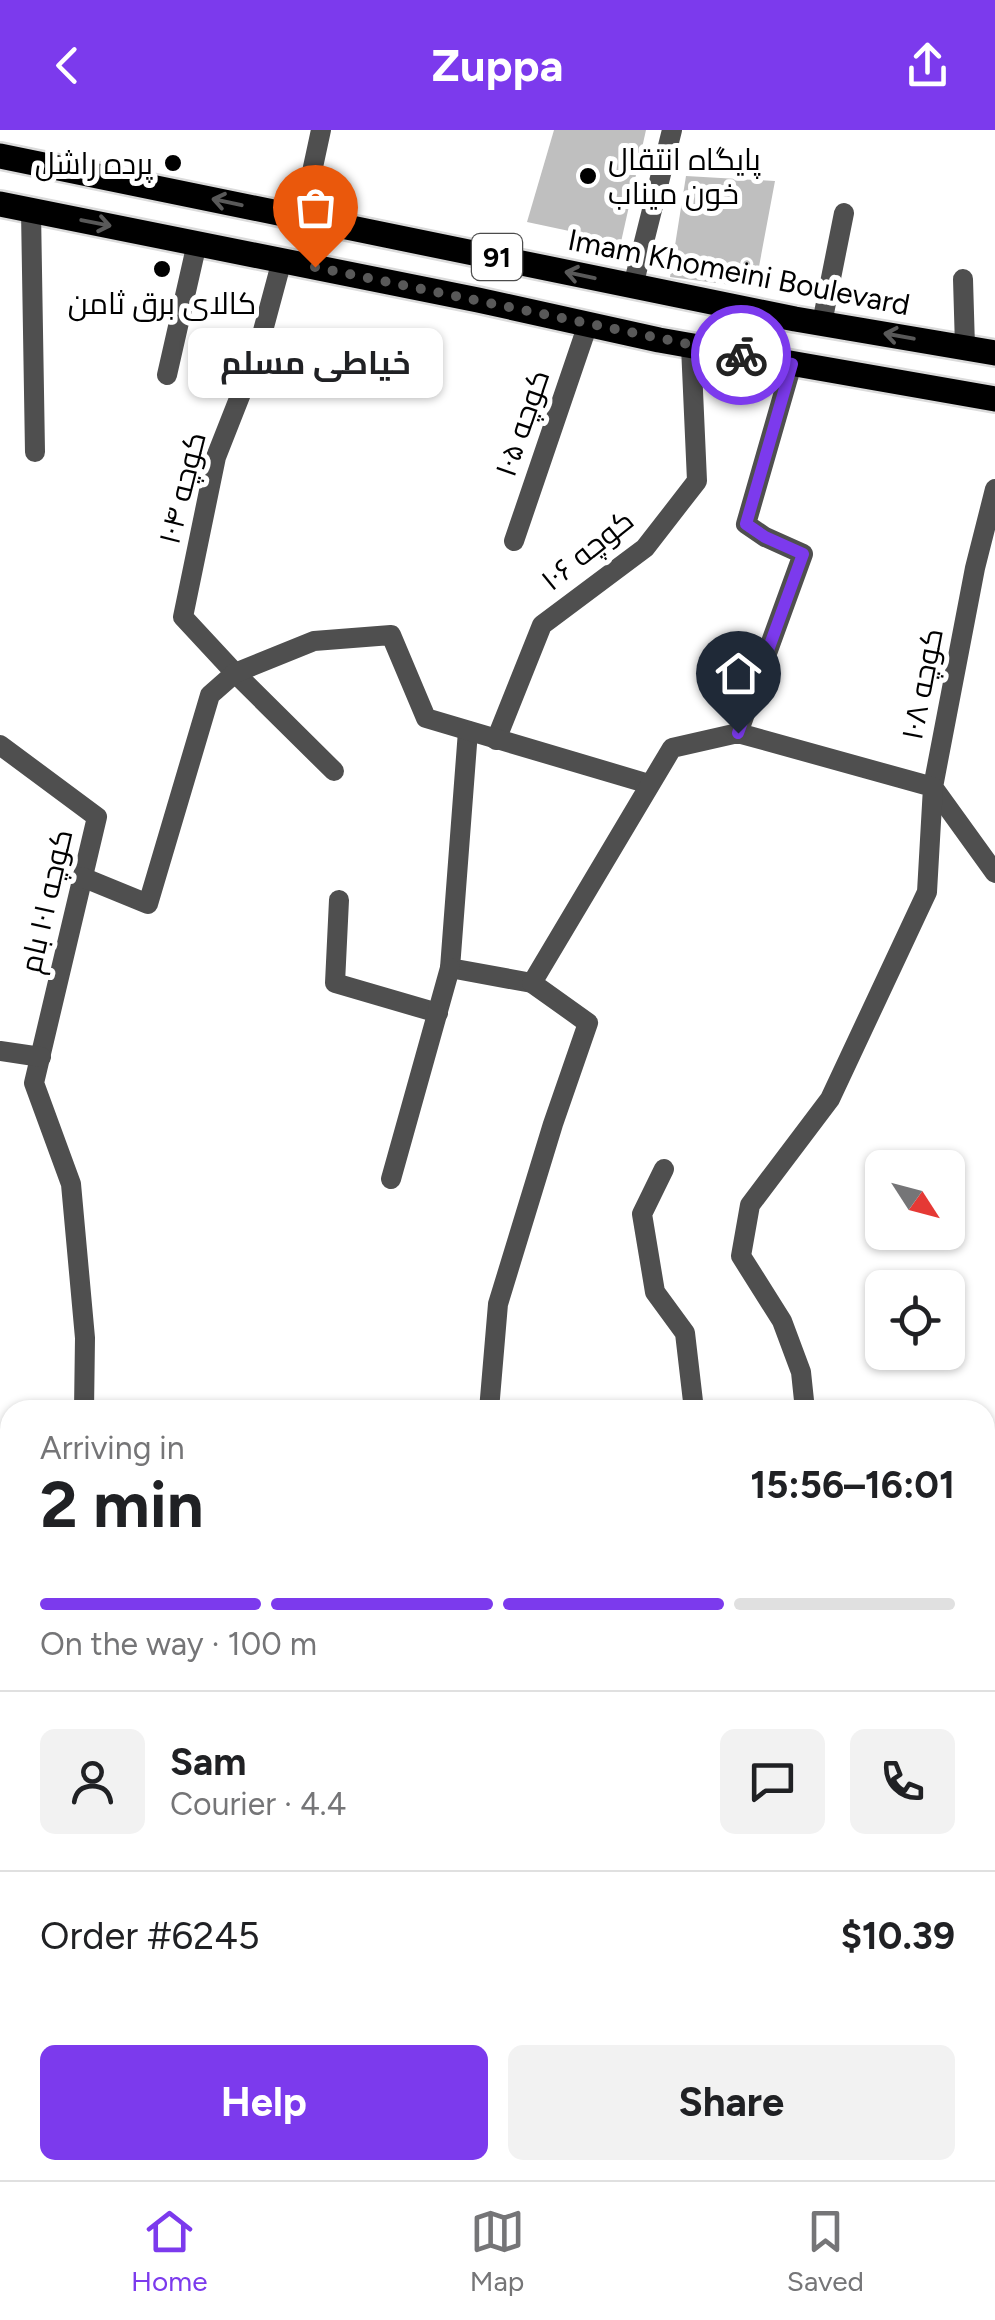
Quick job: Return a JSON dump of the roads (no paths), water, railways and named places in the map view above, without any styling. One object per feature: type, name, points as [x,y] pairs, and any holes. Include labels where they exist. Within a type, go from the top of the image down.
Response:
[{"type":"main road","name":"Imam Khomeini Boulevard","points":[[0,156],[633,286],[995,353]]},
{"type":"main road","name":"91","points":[[0,204],[691,346],[995,399]]},
{"type":"street","points":[[302,218],[321,130]]},
{"type":"street","points":[[633,286],[672,130]]},
{"type":"street","points":[[31,211],[35,452]]},
{"type":"street","points":[[822,323],[844,213]]},
{"type":"street","points":[[167,376],[197,244]]},
{"type":"street","name":"کوچه ۱۰۴","points":[[235,673],[183,618],[216,457],[257,353],[282,260]]},
{"type":"street","points":[[963,279],[964,348]]},
{"type":"street","name":"کوچه ۱۰۵","points":[[514,541],[588,324]]},
{"type":"street","name":"کوچه ۱۰۶","points":[[496,740],[542,625],[646,548],[697,482],[691,346]]},
{"type":"street","points":[[738,733],[803,554],[746,524],[792,364]]},
{"type":"street","name":"کوچه ۱۰۸","points":[[995,490],[991,518],[975,568],[932,787],[995,873]]},
{"type":"street","points":[[82,877],[148,904],[210,695],[235,673],[314,641],[391,635],[426,718],[649,784]]},
{"type":"street","points":[[235,673],[334,771]]},
{"type":"street","points":[[391,1179],[450,968],[468,731]]},
{"type":"street","points":[[532,982],[672,748],[738,733],[932,787],[927,892],[830,1100],[750,1206],[741,1256],[782,1321],[801,1372],[804,1400]]},
{"type":"street","name":"کوچه ۱۰۱ بام","points":[[0,745],[97,816],[34,1082],[71,1184],[85,1338],[84,1400]]},
{"type":"street","points":[[339,900],[335,983],[438,1013]]},
{"type":"street","points":[[450,968],[532,982],[588,1023],[498,1304],[490,1400]]},
{"type":"street","points":[[0,1051],[40,1057]]},
{"type":"street","points":[[664,1169],[642,1214],[655,1292],[686,1333],[693,1400]]},
{"type":"place","name":"پرده راشل","points":[[173,163]]},
{"type":"place","name":"پایگاه انتقال خون میناب","points":[[588,176]]},
{"type":"place","name":"خیاطی مسلم","points":[[315,267]]},
{"type":"place","name":"کالای برق ثامن","points":[[162,269]]}]
